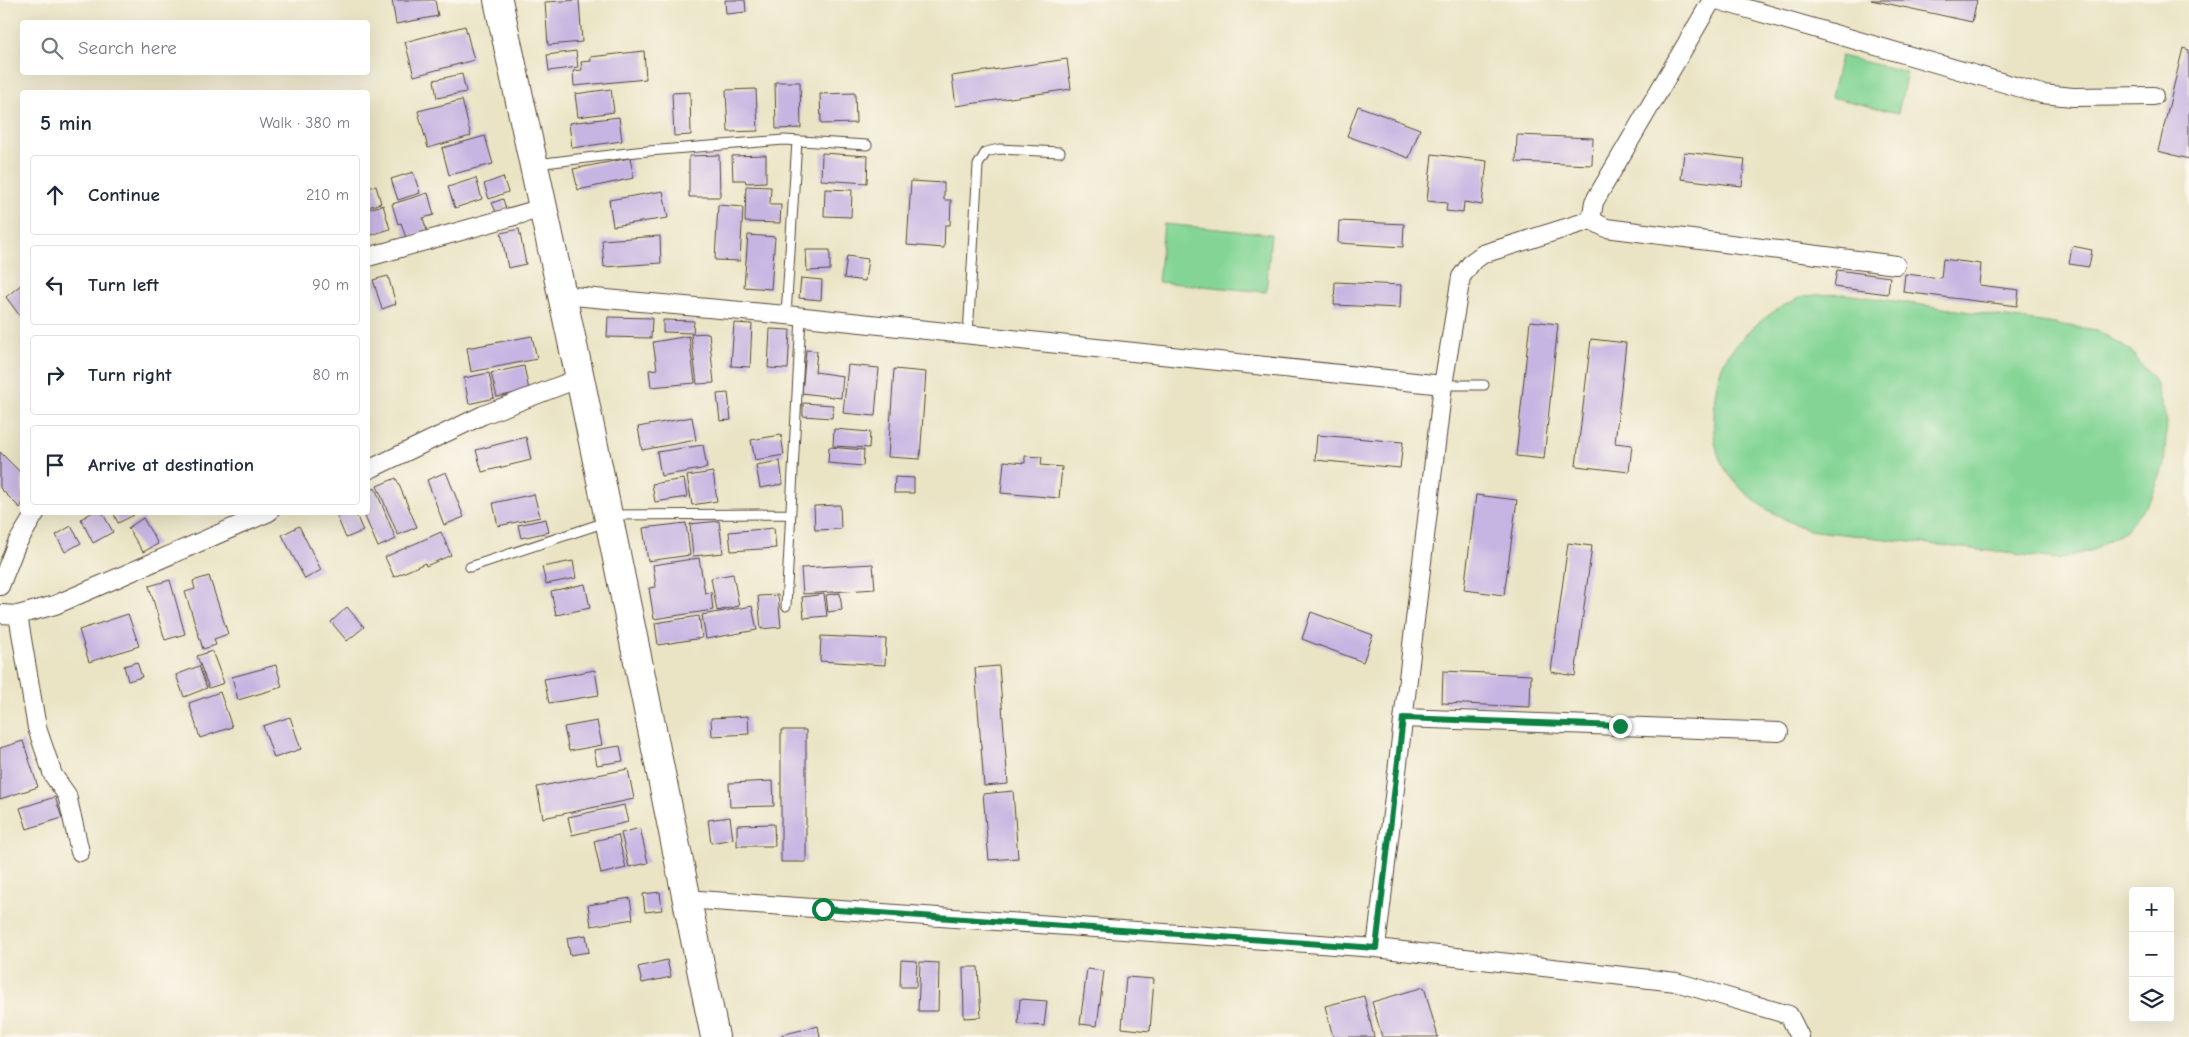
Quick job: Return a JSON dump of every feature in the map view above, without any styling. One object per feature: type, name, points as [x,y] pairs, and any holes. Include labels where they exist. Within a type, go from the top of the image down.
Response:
[{"type":"highway","points":[[498,0],[580,378],[685,899],[715,1037]]},
{"type":"street","points":[[1591,220],[1594,202],[1712,0]]},
{"type":"street","points":[[1717,0],[2042,94],[2073,97],[2154,96]]},
{"type":"street","points":[[370,256],[543,208]]},
{"type":"street","points":[[1376,948],[1443,385],[1461,277],[1472,262],[1483,254],[1591,220],[1606,228],[1896,265]]},
{"type":"street","points":[[561,295],[793,316],[1443,385]]},
{"type":"street","points":[[370,469],[483,415],[580,378]]},
{"type":"street","points":[[0,586],[16,545],[34,515]]},
{"type":"street","points":[[0,614],[18,615],[56,605],[262,515]]},
{"type":"street","points":[[18,615],[37,728],[53,775],[67,795],[80,852]]},
{"type":"street","points":[[1403,718],[1779,732]]},
{"type":"street","points":[[685,899],[1376,948],[1676,982],[1789,1015],[1800,1037]]},
{"type":"lane","points":[[533,164],[636,152],[784,140],[867,145]]},
{"type":"lane","points":[[786,606],[790,514],[797,141]]},
{"type":"lane","points":[[968,335],[978,164],[986,152],[999,149],[1060,152]]},
{"type":"lane","points":[[1443,385],[1484,386]]},
{"type":"lane","points":[[470,567],[608,518],[790,514]]},
{"type":"green space","points":[[1841,56],[1907,72],[1898,113],[1831,97]]},
{"type":"green space","points":[[1164,224],[1271,234],[1266,292],[1158,282]]},
{"type":"green space","points":[[1845,294],[2097,330],[2131,351],[2155,382],[2167,422],[2164,465],[2151,500],[2126,530],[2093,550],[2058,559],[1808,530],[1761,505],[1732,479],[1721,461],[1715,443],[1714,403],[1717,383],[1723,364],[1737,343],[1747,333],[1783,306],[1807,296]]},
{"type":"building","points":[[392,0],[435,0],[438,16],[396,24]]},
{"type":"building","points":[[579,0],[582,42],[548,45],[545,2]]},
{"type":"building","points":[[725,0],[745,0],[746,12],[726,14]]},
{"type":"building","points":[[1871,0],[1977,0],[1972,22]]},
{"type":"building","points":[[465,26],[474,60],[414,76],[405,42]]},
{"type":"building","points":[[2183,48],[2189,50],[2189,159],[2158,151]]},
{"type":"building","points":[[576,51],[578,67],[549,71],[547,55]]},
{"type":"building","points":[[644,51],[646,79],[574,86],[573,71],[582,70],[581,62],[591,61],[590,57]]},
{"type":"building","points":[[1067,59],[1071,89],[956,106],[952,76]]},
{"type":"building","points":[[462,74],[466,92],[437,98],[434,80]]},
{"type":"building","points":[[775,82],[800,82],[801,128],[776,129]]},
{"type":"building","points":[[611,89],[614,112],[578,117],[575,94]]},
{"type":"building","points":[[756,89],[758,131],[728,132],[726,90]]},
{"type":"building","points":[[690,92],[691,135],[674,136],[672,93]]},
{"type":"building","points":[[855,93],[856,123],[821,124],[820,94]]},
{"type":"building","points":[[462,100],[471,136],[428,148],[418,111]]},
{"type":"building","points":[[1358,106],[1420,129],[1409,158],[1347,136]]},
{"type":"building","points":[[619,117],[622,141],[572,148],[569,123]]},
{"type":"building","points":[[1517,135],[1593,138],[1592,165],[1516,162]]},
{"type":"building","points":[[485,136],[493,164],[449,175],[442,148]]},
{"type":"building","points":[[1684,152],[1745,159],[1742,186],[1681,179]]},
{"type":"building","points":[[822,153],[868,156],[867,183],[821,180]]},
{"type":"building","points":[[1432,154],[1487,161],[1482,205],[1464,202],[1463,213],[1446,211],[1447,203],[1427,201]]},
{"type":"building","points":[[719,155],[720,197],[689,197],[689,156]]},
{"type":"building","points":[[766,155],[766,182],[746,183],[745,180],[733,180],[732,156]]},
{"type":"building","points":[[630,158],[634,178],[578,190],[573,169]]},
{"type":"building","points":[[413,172],[420,193],[398,200],[391,179]]},
{"type":"building","points":[[503,177],[508,192],[489,199],[484,184]]},
{"type":"building","points":[[476,178],[482,199],[455,208],[448,187]]},
{"type":"building","points":[[911,181],[944,183],[944,200],[951,200],[950,225],[945,225],[944,248],[907,245]]},
{"type":"building","points":[[376,186],[381,203],[370,206],[370,188]]},
{"type":"building","points":[[746,186],[771,187],[770,205],[781,205],[780,223],[745,222]]},
{"type":"building","points":[[825,189],[852,190],[851,217],[824,216]]},
{"type":"building","points":[[663,191],[668,218],[613,226],[609,200]]},
{"type":"building","points":[[428,193],[434,215],[423,218],[427,231],[406,238],[401,223],[398,224],[392,204]]},
{"type":"building","points":[[503,199],[506,209],[496,212],[492,203]]},
{"type":"building","points":[[383,205],[390,229],[370,235],[370,208]]},
{"type":"building","points":[[718,205],[743,207],[740,261],[715,260]]},
{"type":"building","points":[[1339,221],[1404,224],[1403,247],[1338,243]]},
{"type":"building","points":[[519,229],[526,264],[508,268],[501,233]]},
{"type":"building","points":[[748,235],[775,237],[771,289],[744,287]]},
{"type":"building","points":[[660,236],[661,263],[604,267],[602,240]]},
{"type":"building","points":[[2072,246],[2092,250],[2089,267],[2069,264]]},
{"type":"building","points":[[806,250],[830,250],[830,270],[807,271]]},
{"type":"building","points":[[847,256],[868,259],[865,281],[844,278]]},
{"type":"building","points":[[1943,259],[1981,264],[1979,285],[2019,290],[2017,306],[1903,292],[1905,274],[1941,278]]},
{"type":"building","points":[[1837,270],[1890,277],[1888,294],[1834,287]]},
{"type":"building","points":[[388,276],[396,304],[382,309],[373,280]]},
{"type":"building","points":[[801,278],[822,280],[821,300],[799,298]]},
{"type":"building","points":[[1335,282],[1401,285],[1400,308],[1334,305]]},
{"type":"building","points":[[20,286],[20,316],[6,297]]},
{"type":"building","points":[[608,317],[652,318],[651,338],[607,337]]},
{"type":"building","points":[[663,320],[694,321],[693,333],[663,332]]},
{"type":"building","points":[[1530,321],[1558,324],[1544,459],[1516,456]]},
{"type":"building","points":[[734,323],[752,324],[750,367],[731,366]]},
{"type":"building","points":[[770,329],[790,330],[788,369],[768,368]]},
{"type":"building","points":[[709,333],[714,383],[697,384],[691,334]]},
{"type":"building","points":[[532,336],[537,359],[471,372],[467,348]]},
{"type":"building","points":[[689,336],[695,383],[651,387],[649,370],[657,369],[653,342]]},
{"type":"building","points":[[1591,339],[1626,343],[1615,443],[1632,445],[1629,472],[1576,466]]},
{"type":"building","points":[[806,350],[817,351],[815,372],[843,376],[841,398],[802,393]]},
{"type":"building","points":[[848,365],[879,368],[875,416],[843,413]]},
{"type":"building","points":[[524,366],[529,390],[497,397],[491,373]]},
{"type":"building","points":[[894,369],[926,372],[920,459],[888,457]]},
{"type":"building","points":[[489,373],[494,398],[469,404],[464,378]]},
{"type":"building","points":[[728,393],[731,420],[720,421],[717,394]]},
{"type":"building","points":[[803,403],[833,405],[832,418],[803,416]]},
{"type":"building","points":[[692,417],[696,440],[642,450],[638,427]]},
{"type":"building","points":[[834,429],[870,432],[869,448],[833,446]]},
{"type":"building","points":[[781,435],[784,455],[755,460],[751,440]]},
{"type":"building","points":[[1317,435],[1403,442],[1400,468],[1315,460]]},
{"type":"building","points":[[526,437],[531,460],[482,472],[476,450]]},
{"type":"building","points":[[703,445],[707,468],[661,476],[657,452]]},
{"type":"building","points":[[829,447],[864,450],[863,466],[828,463]]},
{"type":"building","points":[[0,452],[20,472],[20,508],[0,488]]},
{"type":"building","points":[[1025,456],[1042,457],[1041,465],[1062,467],[1059,498],[1001,493],[1004,461],[1025,463]]},
{"type":"building","points":[[780,461],[783,484],[760,488],[756,465]]},
{"type":"building","points":[[446,472],[464,517],[444,525],[427,480]]},
{"type":"building","points":[[713,472],[717,501],[692,505],[687,476]]},
{"type":"building","points":[[895,477],[914,478],[914,493],[894,493]]},
{"type":"building","points":[[396,478],[417,527],[398,535],[377,486]]},
{"type":"building","points":[[684,479],[687,497],[655,502],[652,484]]},
{"type":"building","points":[[375,488],[396,539],[378,547],[364,515],[370,515],[370,491]]},
{"type":"building","points":[[534,494],[540,517],[498,526],[493,503]]},
{"type":"building","points":[[1476,495],[1517,500],[1504,595],[1464,590]]},
{"type":"building","points":[[840,505],[841,529],[815,530],[814,506]]},
{"type":"building","points":[[88,515],[104,515],[113,532],[93,543],[81,519]]},
{"type":"building","points":[[114,515],[134,515],[118,523]]},
{"type":"building","points":[[336,515],[356,515],[363,531],[346,538]]},
{"type":"building","points":[[143,518],[158,544],[143,552],[128,528]]},
{"type":"building","points":[[546,519],[549,532],[521,538],[518,525]]},
{"type":"building","points":[[719,521],[723,553],[693,556],[690,524]]},
{"type":"building","points":[[686,523],[690,555],[648,561],[643,528]]},
{"type":"building","points":[[71,526],[81,543],[65,552],[56,535]]},
{"type":"building","points":[[299,526],[321,570],[305,579],[282,535]]},
{"type":"building","points":[[774,528],[776,548],[731,551],[729,532]]},
{"type":"building","points":[[441,532],[451,555],[426,566],[425,563],[394,577],[385,557]]},
{"type":"building","points":[[1568,543],[1592,546],[1575,676],[1551,672]]},
{"type":"building","points":[[699,558],[705,593],[711,592],[713,610],[654,619],[649,588],[656,587],[653,565]]},
{"type":"building","points":[[573,561],[576,578],[546,584],[542,567]]},
{"type":"building","points":[[873,564],[875,589],[803,594],[801,568]]},
{"type":"building","points":[[733,574],[739,606],[717,611],[711,578]]},
{"type":"building","points":[[209,576],[228,634],[214,639],[216,645],[203,649],[185,592],[195,589],[193,581]]},
{"type":"building","points":[[170,580],[185,634],[165,640],[149,586]]},
{"type":"building","points":[[585,584],[590,608],[556,615],[551,591]]},
{"type":"building","points":[[840,593],[842,610],[828,612],[826,595]]},
{"type":"building","points":[[824,594],[827,616],[804,618],[802,597]]},
{"type":"building","points":[[778,595],[781,627],[761,629],[758,596]]},
{"type":"building","points":[[752,606],[757,630],[706,639],[702,615]]},
{"type":"building","points":[[347,607],[364,627],[347,641],[331,622]]},
{"type":"building","points":[[1311,612],[1373,635],[1363,662],[1302,639]]},
{"type":"building","points":[[128,614],[139,646],[89,662],[79,630]]},
{"type":"building","points":[[699,616],[702,638],[658,645],[655,623]]},
{"type":"building","points":[[821,636],[886,639],[885,665],[820,661]]},
{"type":"building","points":[[212,651],[224,683],[209,688],[197,656]]},
{"type":"building","points":[[137,662],[142,677],[128,681],[124,666]]},
{"type":"building","points":[[276,665],[282,687],[238,700],[232,677]]},
{"type":"building","points":[[199,666],[207,688],[184,697],[176,675]]},
{"type":"building","points":[[999,666],[1008,784],[984,786],[975,668]]},
{"type":"building","points":[[595,670],[599,695],[549,703],[544,679]]},
{"type":"building","points":[[1443,671],[1531,675],[1530,707],[1442,703]]},
{"type":"building","points":[[220,692],[232,727],[200,738],[189,703]]},
{"type":"building","points":[[748,716],[749,734],[712,736],[711,718]]},
{"type":"building","points":[[290,717],[301,749],[274,758],[263,726]]},
{"type":"building","points":[[597,721],[602,745],[569,751],[564,727]]},
{"type":"building","points":[[781,730],[806,730],[806,862],[781,862]]},
{"type":"building","points":[[23,741],[38,787],[0,799],[0,748]]},
{"type":"building","points":[[620,746],[623,761],[597,765],[594,750]]},
{"type":"building","points":[[628,769],[634,799],[543,818],[537,787]]},
{"type":"building","points":[[773,781],[774,806],[730,807],[729,783]]},
{"type":"building","points":[[1013,791],[1018,858],[989,860],[983,794]]},
{"type":"building","points":[[55,797],[62,818],[27,829],[20,808]]},
{"type":"building","points":[[624,805],[628,822],[572,835],[568,817]]},
{"type":"building","points":[[730,817],[733,839],[711,843],[708,820]]},
{"type":"building","points":[[774,824],[775,846],[737,846],[737,825]]},
{"type":"building","points":[[640,828],[648,863],[629,867],[621,833]]},
{"type":"building","points":[[618,835],[626,868],[601,874],[594,841]]},
{"type":"building","points":[[660,892],[662,910],[645,912],[643,894]]},
{"type":"building","points":[[630,898],[633,919],[591,926],[588,905]]},
{"type":"building","points":[[586,935],[589,952],[570,955],[567,938]]},
{"type":"building","points":[[667,960],[671,977],[642,983],[638,967]]},
{"type":"building","points":[[901,960],[917,961],[916,987],[900,987]]},
{"type":"building","points":[[920,962],[939,963],[938,1011],[918,1011]]},
{"type":"building","points":[[963,967],[978,967],[981,1017],[964,1018]]},
{"type":"building","points":[[1087,969],[1104,971],[1097,1026],[1080,1024]]},
{"type":"building","points":[[1126,977],[1154,979],[1150,1031],[1122,1028]]},
{"type":"building","points":[[1424,987],[1438,1037],[1382,1037],[1372,1002]]},
{"type":"building","points":[[1364,996],[1374,1037],[1333,1037],[1325,1006]]},
{"type":"building","points":[[1020,999],[1047,1001],[1044,1026],[1018,1024]]},
{"type":"building","points":[[818,1026],[820,1037],[782,1037],[781,1035]]},
{"type":"route","points":[[823,909],[1376,948],[1403,718],[1620,726]]}]
